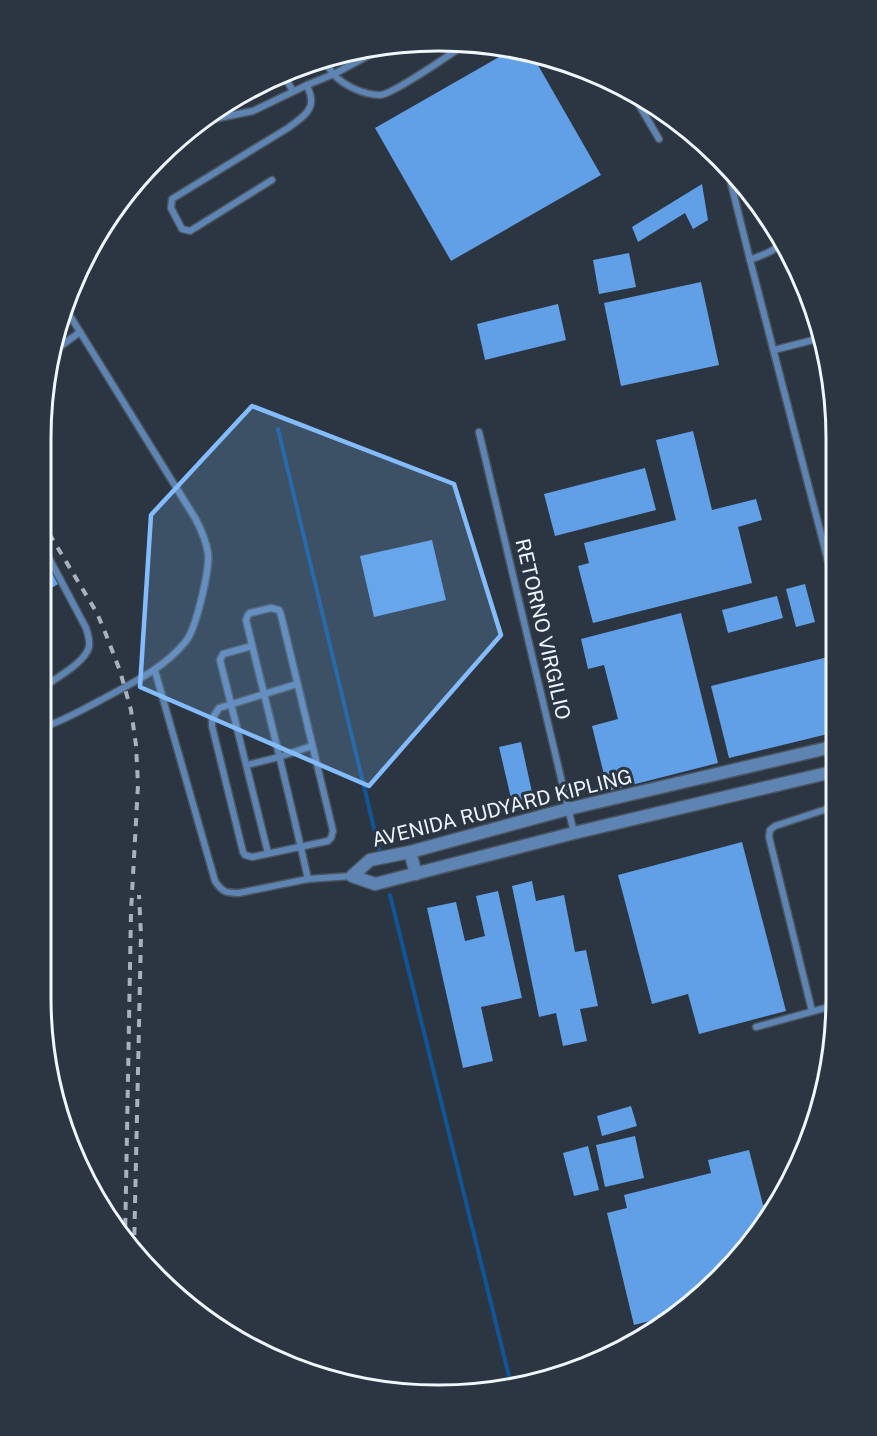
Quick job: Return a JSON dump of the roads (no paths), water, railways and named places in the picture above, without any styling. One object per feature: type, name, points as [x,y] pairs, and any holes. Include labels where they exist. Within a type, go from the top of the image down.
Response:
[{"type":"street","name":"AVENIDA RUDYARD KIPLING","points":[[352,876],[370,860],[410,852],[568,809],[826,748]]},
{"type":"street","points":[[352,876],[375,884],[574,833],[826,773]]},
{"type":"street","points":[[410,852],[416,874]]},
{"type":"lane","points":[[329,67],[334,74],[359,91],[379,95],[386,93],[453,52]]},
{"type":"lane","points":[[221,118],[253,111],[364,58]]},
{"type":"lane","points":[[287,81],[293,91]]},
{"type":"lane","points":[[272,180],[190,231],[182,229],[171,208],[172,199],[288,128],[306,114],[312,100],[307,85]]},
{"type":"lane","points":[[641,108],[659,139]]},
{"type":"lane","points":[[733,186],[826,553]]},
{"type":"lane","points":[[750,260],[776,248]]},
{"type":"lane","points":[[51,724],[67,718],[155,671],[186,642],[196,622],[208,564],[208,552],[195,518],[71,317]]},
{"type":"lane","points":[[62,345],[80,332]]},
{"type":"lane","points":[[774,350],[813,340]]},
{"type":"lane","name":"RETORNO VIRGILIO","points":[[479,432],[574,833]]},
{"type":"lane","points":[[51,562],[86,628],[89,639],[89,647],[84,658],[51,681]]},
{"type":"lane","points":[[297,684],[264,693],[219,708],[212,719],[212,726],[245,855],[252,857],[268,853],[301,847],[328,841],[333,834],[281,615],[279,610],[271,608],[248,615],[246,620],[264,693],[301,847],[308,879]]},
{"type":"lane","points":[[252,646],[223,654],[221,658],[268,853]]},
{"type":"lane","points":[[155,671],[215,881],[220,888],[228,893],[239,893],[308,879],[352,876]]},
{"type":"lane","points":[[246,765],[312,746]]},
{"type":"lane","points":[[812,1011],[769,837],[770,830],[775,826],[826,809]]},
{"type":"lane","points":[[756,1027],[826,1008]]},
{"type":"waterway","points":[[278,429],[379,849]]},
{"type":"waterway","points":[[390,895],[510,1379]]},
{"type":"railway","points":[[51,537],[97,613],[120,671],[131,710],[136,745],[138,785],[131,912],[125,1225]]},
{"type":"railway","points":[[134,1237],[141,935],[139,895]]}]
